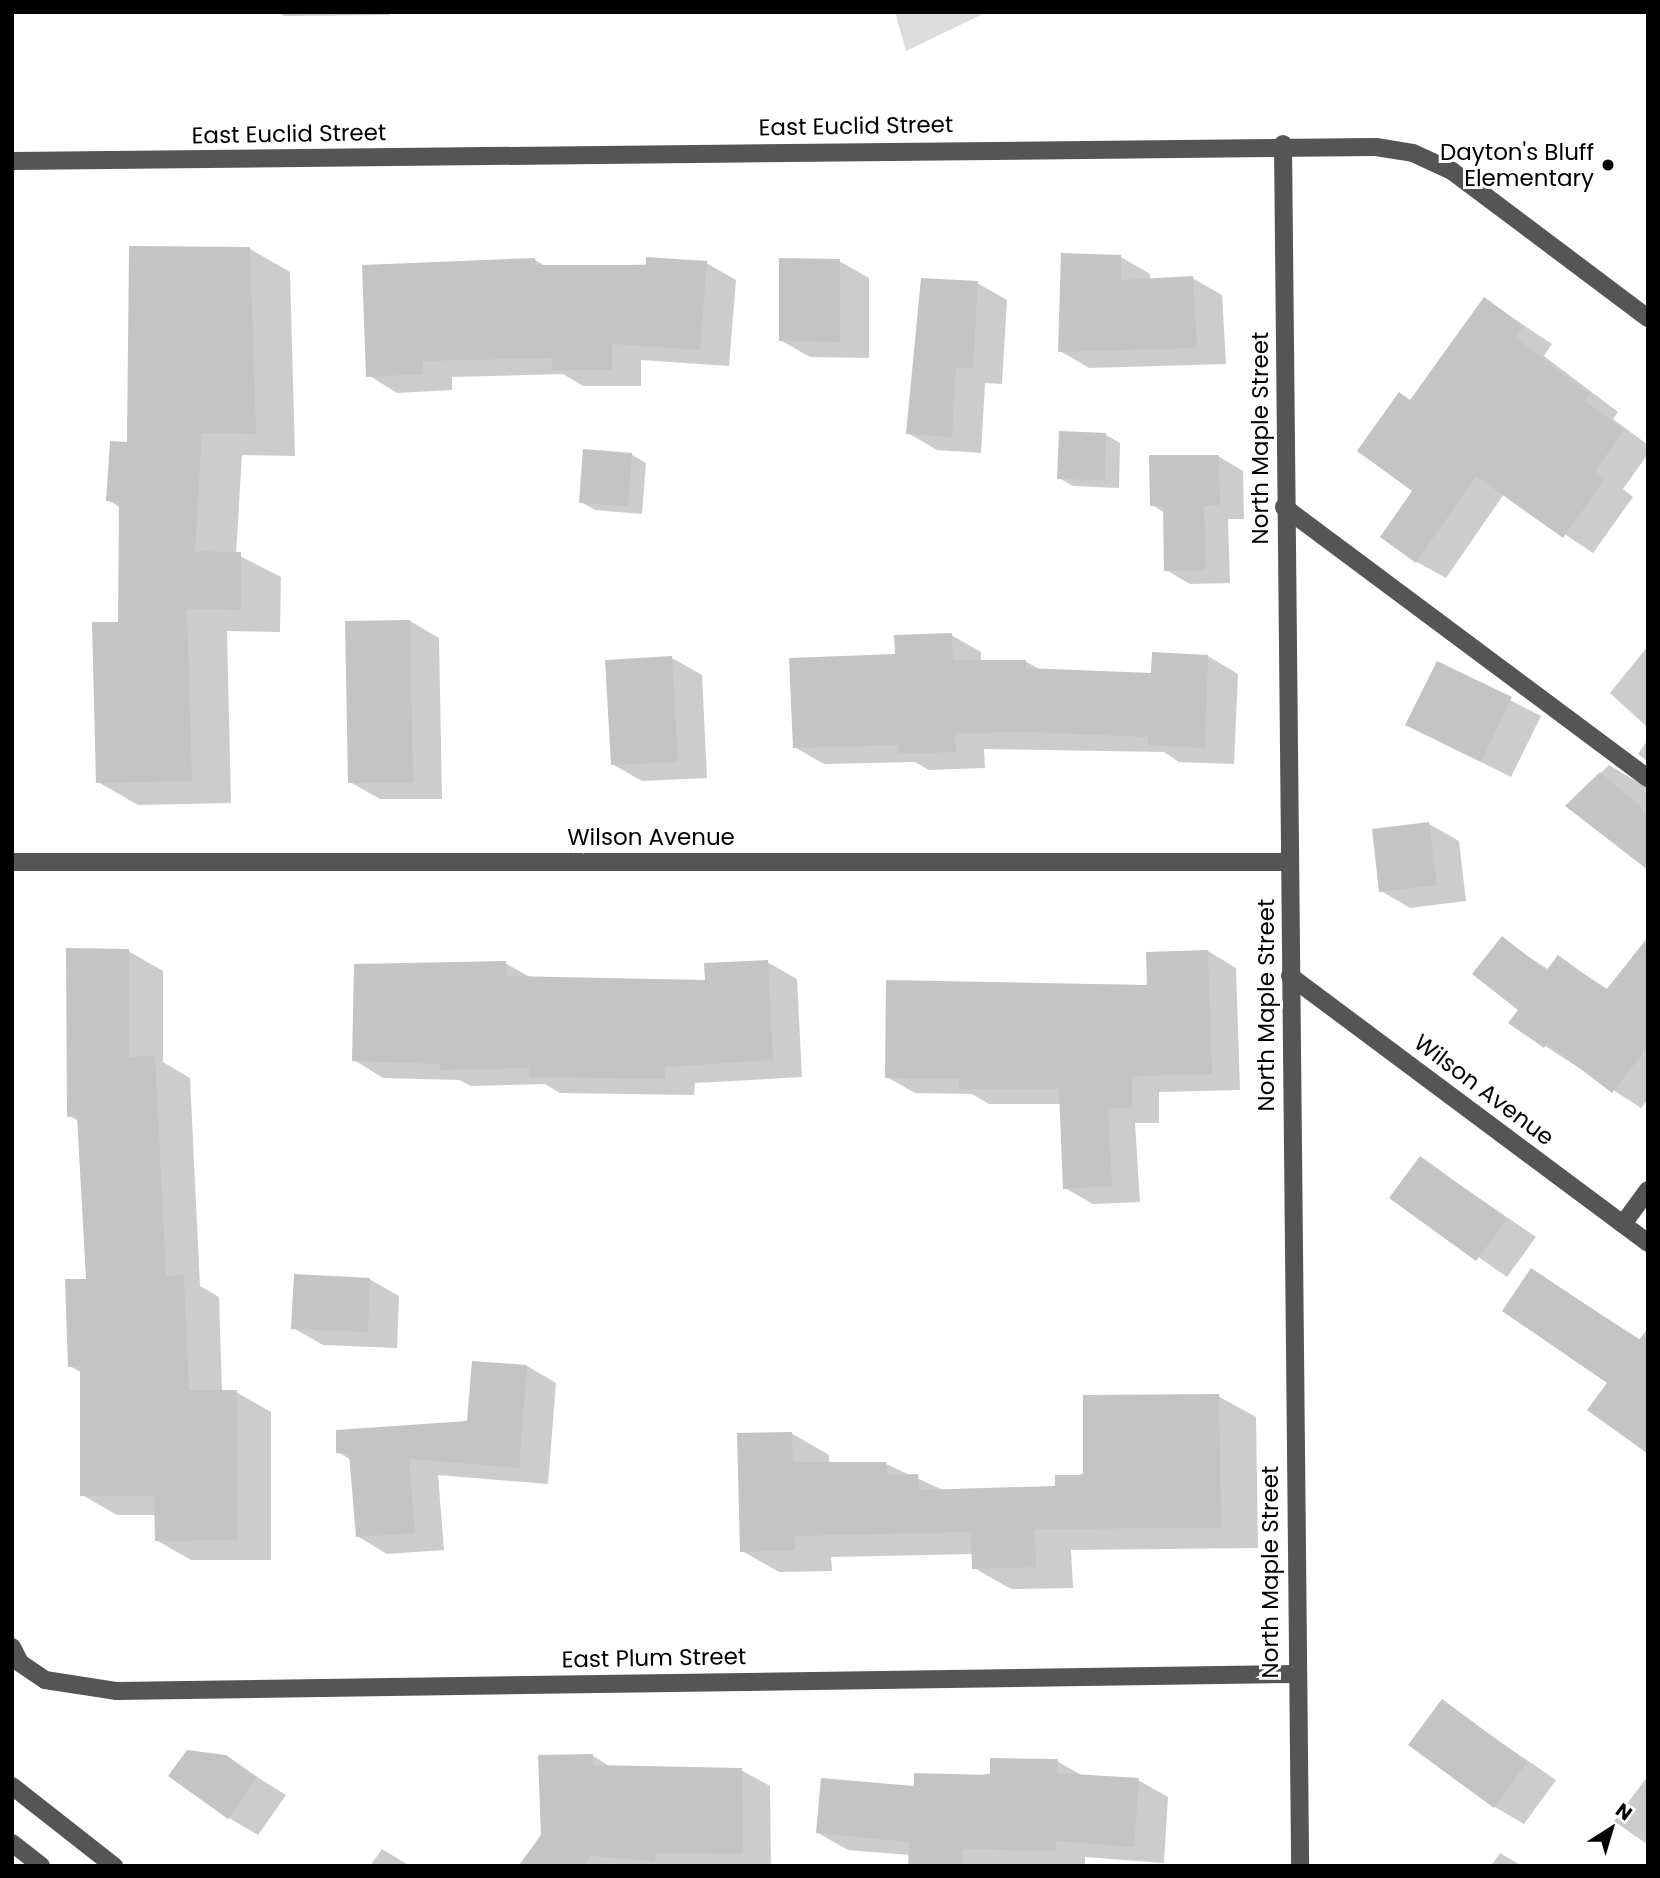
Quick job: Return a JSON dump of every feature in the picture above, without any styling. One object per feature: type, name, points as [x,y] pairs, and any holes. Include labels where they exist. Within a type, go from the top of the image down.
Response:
[{"type":"street","name":"East Euclid Street","points":[[12,161],[1283,144],[1376,147],[1413,153],[1452,171],[1648,318]]},
{"type":"street","name":"North Maple Street","points":[[1283,144],[1295,1674],[1300,1866]]},
{"type":"street","points":[[1284,507],[1648,778]]},
{"type":"street","name":"Wilson Avenue","points":[[12,862],[1289,862]]},
{"type":"street","name":"Wilson Avenue","points":[[1290,976],[1648,1243]]},
{"type":"street","points":[[1623,1224],[1648,1190]]},
{"type":"street","name":"East Plum Street","points":[[16,1655],[64,1686],[117,1691],[1295,1674]]},
{"type":"street","points":[[12,1786],[114,1866]]},
{"type":"street","points":[[12,1843],[41,1866]]},
{"type":"shaded area","points":[[895,12],[987,12],[906,51]]},
{"type":"building","points":[[129,246],[250,247],[256,434],[202,433],[195,551],[241,552],[241,610],[187,609],[192,781],[96,783],[92,622],[118,622],[119,502],[106,501],[110,441],[127,442]]},
{"type":"building","points":[[1061,253],[1121,255],[1121,280],[1193,276],[1197,348],[1058,352]]},
{"type":"building","points":[[646,257],[707,261],[700,350],[612,344],[612,370],[552,370],[552,358],[423,361],[423,374],[366,377],[362,265],[535,258],[536,265],[646,265]]},
{"type":"building","points":[[779,258],[840,259],[840,342],[779,341]]},
{"type":"building","points":[[921,278],[978,281],[973,368],[956,367],[952,437],[906,434]]},
{"type":"building","points":[[1484,297],[1524,326],[1516,338],[1590,394],[1585,401],[1624,430],[1595,471],[1605,479],[1563,538],[1476,476],[1416,563],[1380,537],[1412,491],[1357,451],[1399,392],[1410,400]]},
{"type":"building","points":[[1059,431],[1106,433],[1105,480],[1057,479]]},
{"type":"building","points":[[583,449],[632,453],[628,506],[579,503]]},
{"type":"building","points":[[1149,455],[1219,455],[1220,505],[1204,506],[1206,570],[1164,571],[1163,506],[1150,506]]},
{"type":"building","points":[[410,620],[413,783],[348,783],[345,621]]},
{"type":"building","points":[[952,633],[953,660],[1026,660],[1026,668],[1151,673],[1152,652],[1208,655],[1205,748],[1148,745],[1148,737],[1030,732],[955,733],[956,752],[898,754],[898,745],[793,748],[789,658],[895,654],[894,635]]},
{"type":"building","points":[[672,656],[678,762],[611,765],[605,660]]},
{"type":"building","points":[[1437,661],[1512,697],[1481,762],[1405,725]]},
{"type":"building","points":[[1600,772],[1648,813],[1648,870],[1565,806]]},
{"type":"building","points":[[1429,822],[1437,885],[1379,892],[1372,829]]},
{"type":"building","points":[[1502,936],[1546,971],[1558,955],[1606,990],[1648,937],[1648,1047],[1612,1093],[1547,1043],[1544,1048],[1508,1023],[1518,1010],[1472,974]]},
{"type":"building","points":[[66,948],[129,949],[129,1057],[155,1056],[166,1276],[184,1275],[189,1390],[237,1390],[237,1540],[155,1541],[154,1496],[80,1496],[80,1366],[68,1367],[65,1279],[86,1279],[77,1116],[67,1117]]},
{"type":"building","points":[[1208,950],[1212,1074],[1132,1076],[1132,1108],[1108,1108],[1112,1186],[1063,1189],[1059,1089],[959,1089],[959,1079],[885,1078],[886,980],[1147,985],[1146,952]]},
{"type":"building","points":[[768,960],[773,1060],[665,1067],[665,1079],[529,1077],[529,1068],[440,1070],[440,1064],[352,1061],[354,964],[506,961],[506,976],[705,980],[704,963]]},
{"type":"building","points":[[1420,1156],[1507,1219],[1476,1261],[1389,1198]]},
{"type":"building","points":[[1531,1268],[1639,1340],[1648,1328],[1648,1454],[1587,1410],[1607,1383],[1502,1311]]},
{"type":"building","points":[[294,1274],[370,1278],[368,1332],[291,1329]]},
{"type":"building","points":[[472,1361],[527,1365],[519,1468],[409,1459],[415,1533],[356,1537],[349,1454],[336,1453],[336,1430],[467,1421]]},
{"type":"building","points":[[1219,1394],[1221,1528],[1035,1529],[1036,1567],[972,1569],[971,1532],[795,1536],[795,1550],[740,1552],[737,1433],[792,1432],[793,1462],[886,1462],[887,1475],[918,1474],[919,1490],[1055,1486],[1055,1475],[1083,1475],[1083,1395]]},
{"type":"building","points":[[1442,1699],[1527,1762],[1494,1808],[1408,1745]]},
{"type":"building","points":[[187,1750],[226,1755],[257,1777],[228,1819],[168,1776]]},
{"type":"building","points":[[593,1754],[593,1765],[742,1768],[743,1854],[656,1853],[655,1861],[590,1856],[583,1866],[518,1866],[541,1836],[538,1755]]},
{"type":"building","points":[[990,1758],[1058,1759],[1057,1773],[1139,1778],[1134,1847],[1056,1841],[1056,1851],[963,1849],[962,1866],[908,1866],[909,1842],[816,1833],[821,1778],[914,1786],[914,1773],[990,1775]]},
{"type":"place","name":"Dayton's Bluff Elementary","points":[[1608,165]]}]
